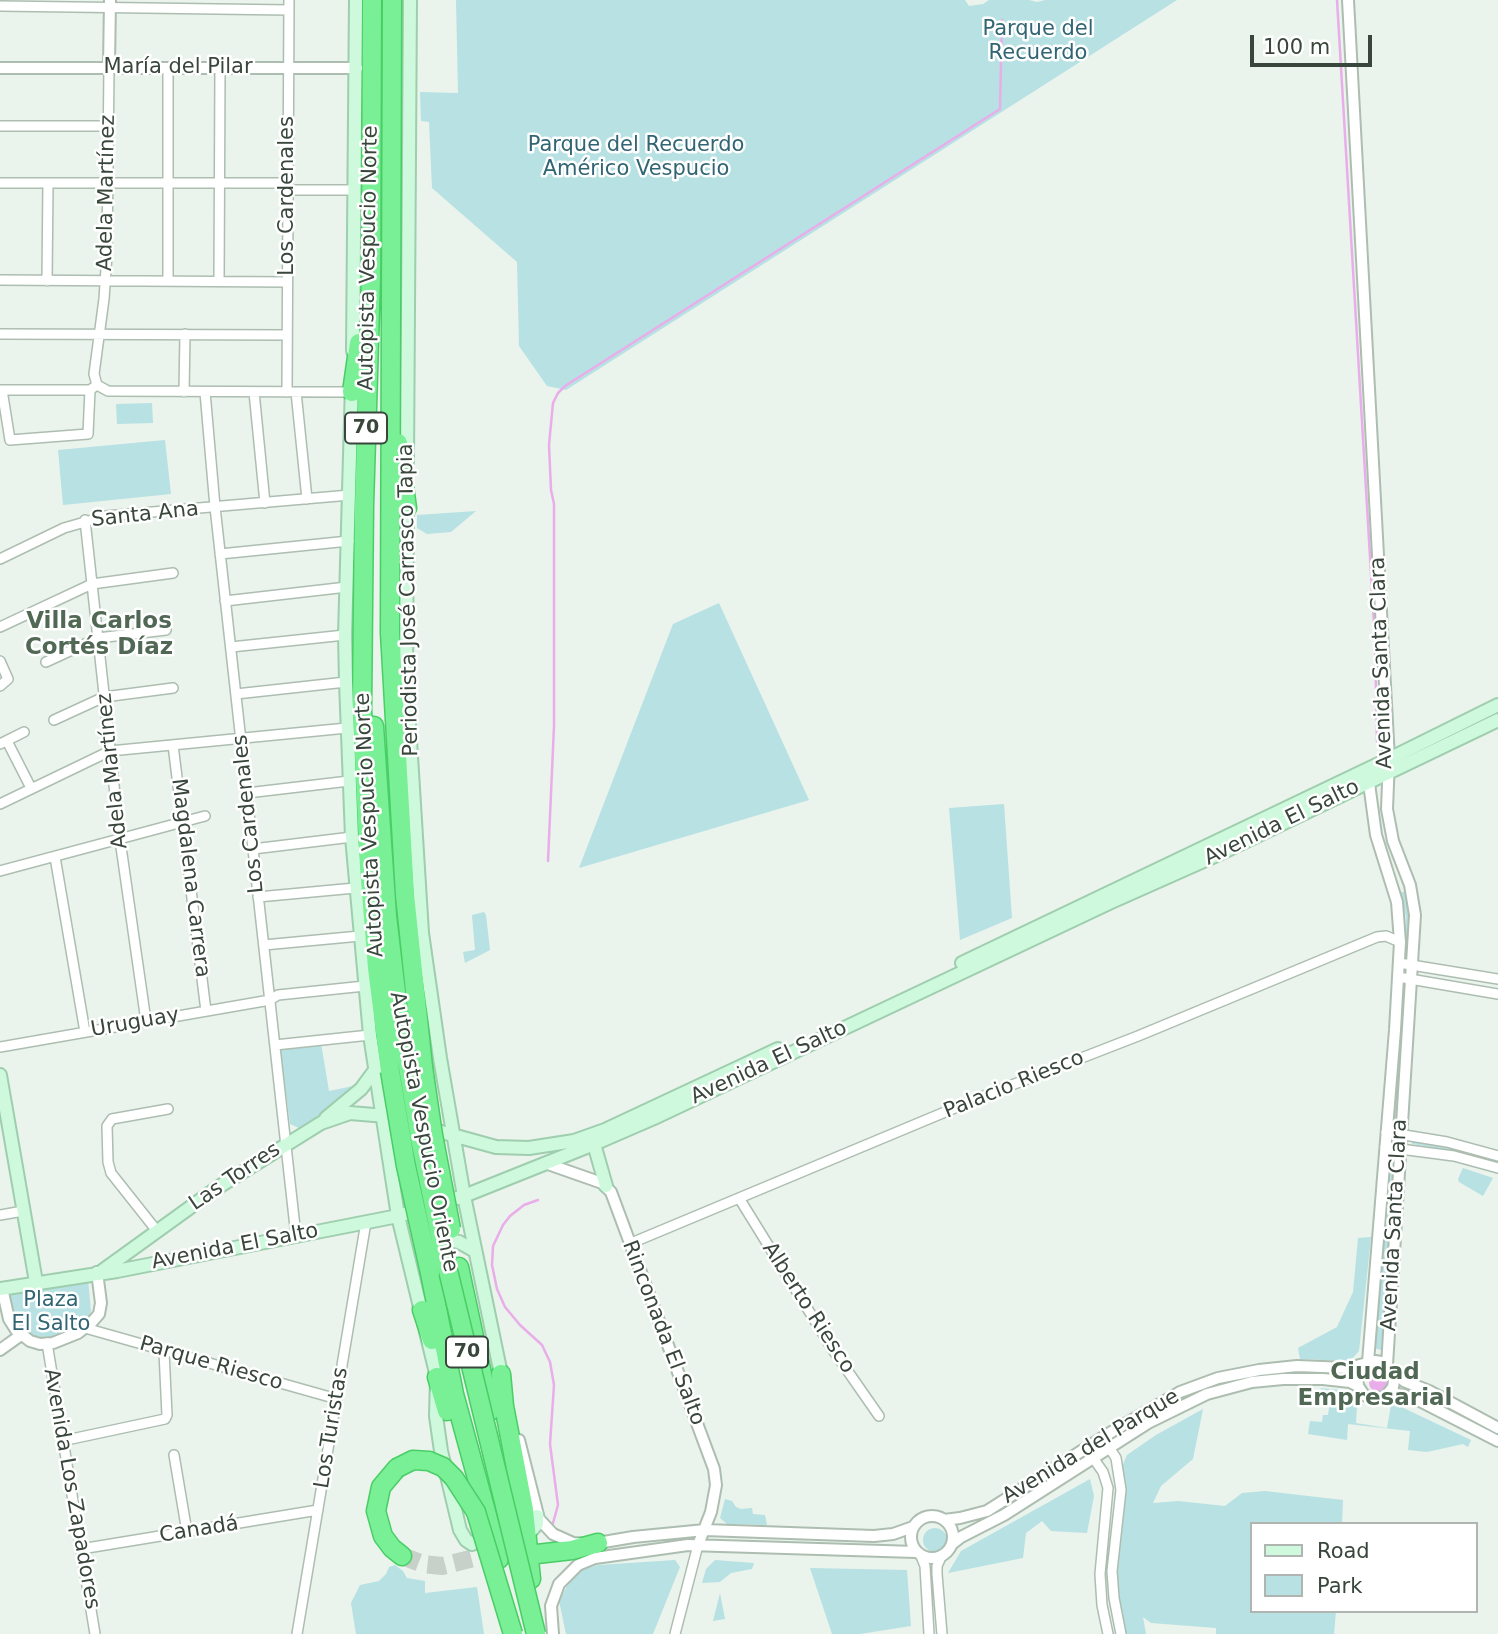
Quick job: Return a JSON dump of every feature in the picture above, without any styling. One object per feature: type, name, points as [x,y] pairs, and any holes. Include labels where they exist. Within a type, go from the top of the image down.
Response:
[{"type":"highway","name":"Autopista Vespucio Norte","points":[[372,0],[371,277],[356,583],[365,812],[377,968],[399,1069],[409,1178],[449,1370],[518,1634]]},
{"type":"highway","name":"Autopista Vespucio Norte","points":[[392,0],[390,633],[405,895],[399,1069],[438,1160],[489,1407],[544,1634]]},
{"type":"highway","points":[[352,392],[371,277]]},
{"type":"highway","points":[[391,392],[407,509]]},
{"type":"highway","name":"Autopista Vespucio Oriente","points":[[399,1069],[420,1139],[452,1289],[536,1634]]},
{"type":"highway","points":[[422,1310],[472,1460]]},
{"type":"highway","points":[[501,1374],[504,1406],[524,1510],[531,1579]]},
{"type":"highway","points":[[437,1377],[513,1634]]},
{"type":"highway","points":[[401,1556],[385,1539],[376,1511],[381,1487],[397,1468],[407,1462],[419,1460],[440,1465],[454,1478],[476,1512]]},
{"type":"highway","points":[[534,1542],[573,1543]]},
{"type":"highway","points":[[534,1542],[572,1550],[599,1550]]},
{"type":"main road","points":[[356,0],[349,541],[356,583],[345,635],[349,781],[355,888],[370,1035],[399,1069]]},
{"type":"main road","name":"Periodista José Carrasco Tapia","points":[[410,0],[406,676],[416,849],[426,968],[440,1058],[464,1196],[501,1374]]},
{"type":"main road","name":"Avenida El Salto","points":[[1,1289],[117,1271],[198,1253],[398,1216],[464,1196],[594,1144],[1110,902],[1217,855],[1368,775],[1389,760],[1498,705]]},
{"type":"main road","name":"Avenida El Salto","points":[[382,1115],[496,1147],[529,1148],[560,1144],[605,1130],[1368,775],[1387,774],[1498,720]]},
{"type":"main road","points":[[399,1069],[384,1082],[393,1087],[412,1090],[430,1080],[436,1072],[440,1058]]},
{"type":"main road","points":[[399,1069],[382,1115],[398,1216],[437,1377],[436,1416],[440,1451],[460,1530],[472,1544]]},
{"type":"main road","points":[[321,1123],[361,1089],[399,1069]]},
{"type":"main road","points":[[0,1075],[5,1130],[36,1282]]},
{"type":"main road","name":"Las Torres","points":[[99,1272],[228,1181],[321,1123],[350,1113],[382,1115]]},
{"type":"main road","points":[[386,1137],[397,1123],[410,1123]]},
{"type":"main road","points":[[594,1144],[606,1186]]},
{"type":"main road","points":[[496,1147],[545,1163]]},
{"type":"main road","points":[[409,1263],[422,1248],[439,1240],[459,1241],[475,1251]]},
{"type":"main road","points":[[534,1542],[537,1516]]},
{"type":"street","name":"Avenida Santa Clara","points":[[1348,0],[1389,760],[1387,809],[1391,833],[1414,906],[1389,1367]]},
{"type":"street","points":[[0,6],[48,3],[289,5]]},
{"type":"street","name":"Adela Martínez","points":[[1,390],[10,440],[88,434],[106,281],[110,4]]},
{"type":"street","name":"Los Cardenales","points":[[289,5],[287,335],[307,499]]},
{"type":"street","name":"María del Pilar","points":[[0,68],[356,68]]},
{"type":"street","points":[[168,68],[168,281]]},
{"type":"street","points":[[219,282],[220,68]]},
{"type":"street","points":[[0,126],[109,126]]},
{"type":"street","points":[[0,183],[220,183],[355,190]]},
{"type":"street","points":[[47,281],[48,183]]},
{"type":"street","points":[[0,280],[288,282]]},
{"type":"street","points":[[0,334],[287,335]]},
{"type":"street","points":[[184,392],[185,334]]},
{"type":"street","points":[[1,390],[94,388],[108,391],[352,392]]},
{"type":"street","name":"Los Cardenales","points":[[205,392],[225,601],[296,1236]]},
{"type":"street","points":[[254,392],[265,503]]},
{"type":"street","name":"Santa Ana","points":[[0,559],[64,528],[106,516],[350,495]]},
{"type":"street","name":"Adela Martínez","points":[[85,520],[120,840],[146,1021]]},
{"type":"street","points":[[220,554],[349,541]]},
{"type":"street","points":[[0,627],[92,584],[173,573]]},
{"type":"street","points":[[225,601],[356,583]]},
{"type":"street","points":[[46,662],[98,638],[166,630]]},
{"type":"street","points":[[230,647],[345,635]]},
{"type":"street","points":[[0,661],[4,684]]},
{"type":"street","points":[[236,694],[346,682]]},
{"type":"street","points":[[54,720],[104,697],[173,688]]},
{"type":"street","points":[[0,804],[110,751],[347,728]]},
{"type":"street","points":[[24,732],[4,742],[31,789]]},
{"type":"street","name":"Magdalena Carrera","points":[[173,745],[206,1011]]},
{"type":"street","name":"Avenida Santa Clara","points":[[1366,1364],[1400,942],[1397,902],[1376,835],[1368,775]]},
{"type":"street","points":[[247,793],[349,781]]},
{"type":"street","points":[[0,871],[205,816]]},
{"type":"street","points":[[253,849],[352,837]]},
{"type":"street","points":[[55,857],[85,1032]]},
{"type":"street","points":[[258,897],[355,888]]},
{"type":"street","points":[[264,945],[360,936]]},
{"type":"street","name":"Palacio Riesco","points":[[629,1244],[1377,937],[1387,936],[1400,942]]},
{"type":"street","points":[[1399,963],[1498,979]]},
{"type":"street","points":[[1398,977],[1498,994]]},
{"type":"street","name":"Uruguay","points":[[0,1047],[270,1000],[278,995],[365,986]]},
{"type":"street","points":[[275,1045],[370,1035]]},
{"type":"street","points":[[158,1231],[111,1173],[107,1126],[108,1121],[114,1118],[168,1109]]},
{"type":"street","points":[[1386,1132],[1447,1142],[1498,1156]]},
{"type":"street","points":[[1385,1147],[1454,1156],[1498,1168]]},
{"type":"street","points":[[545,1163],[606,1186]]},
{"type":"street","name":"Rinconada El Salto","points":[[606,1186],[714,1469],[716,1485],[705,1530],[698,1545]]},
{"type":"street","name":"Alberto Riesco","points":[[739,1198],[833,1350],[879,1416]]},
{"type":"street","points":[[0,1215],[23,1211]]},
{"type":"street","name":"Los Turistas","points":[[297,1634],[366,1222]]},
{"type":"street","points":[[1,1289],[9,1319],[21,1335],[30,1341],[47,1343],[70,1338],[96,1318],[100,1309],[99,1272]]},
{"type":"street","name":"Parque Riesco","points":[[85,1328],[337,1399]]},
{"type":"street","points":[[0,1350],[21,1335]]},
{"type":"street","name":"Avenida Los Zapadores","points":[[47,1343],[95,1634]]},
{"type":"street","points":[[62,1441],[165,1419],[164,1352]]},
{"type":"street","points":[[1389,1367],[1394,1381],[1390,1392],[1375,1399],[1364,1395],[1357,1386],[1357,1374],[1366,1364],[1376,1361],[1389,1367],[1404,1381],[1429,1391],[1498,1428]]},
{"type":"street","name":"Avenida del Parque","points":[[952,1544],[1004,1516],[1172,1396],[1218,1378],[1284,1367],[1348,1368],[1366,1364]]},
{"type":"street","points":[[501,1374],[537,1516],[553,1534],[573,1543],[599,1550],[698,1545],[918,1554],[931,1559],[941,1557]]},
{"type":"street","name":"Avenida del Parque","points":[[1106,1442],[1187,1402],[1230,1387],[1299,1378],[1341,1380],[1357,1386]]},
{"type":"street","points":[[1390,1392],[1416,1399],[1498,1441]]},
{"type":"street","points":[[1106,1442],[1116,1458],[1121,1495],[1112,1560],[1120,1631]]},
{"type":"street","points":[[1090,1453],[1106,1480],[1109,1495],[1101,1555],[1102,1605],[1108,1631]]},
{"type":"street","name":"Avenida del Parque","points":[[944,1520],[987,1511],[1090,1453]]},
{"type":"street","points":[[174,1455],[187,1532]]},
{"type":"street","name":"Canadá","points":[[81,1549],[318,1510]]},
{"type":"street","points":[[553,1634],[551,1606],[559,1584],[578,1565],[599,1550],[633,1537],[705,1530],[874,1536],[893,1534],[913,1527],[926,1517],[944,1520],[952,1531],[952,1544],[937,1566],[942,1634]]},
{"type":"street","points":[[913,1527],[911,1541],[925,1566],[929,1634]]},
{"type":"street","points":[[675,1634],[698,1545]]},
{"type":"street","points":[[1102,1605],[1110,1610],[1115,1604]]},
{"type":"street","points":[[1108,1631],[1112,1623],[1120,1631]]},
{"type":"green space","name":"Parque del Recuerdo Américo Vespucio","points":[[456,0],[965,0],[969,6],[983,4],[989,0],[1177,0],[566,390],[547,386],[519,346],[517,262],[432,188],[429,122],[421,121],[420,92],[458,93]]},
{"type":"green space","points":[[152,403],[153,423],[117,424],[116,404]]},
{"type":"green space","points":[[165,440],[171,494],[63,505],[58,450]]},
{"type":"green space","points":[[476,511],[451,532],[427,534],[417,528],[417,515]]},
{"type":"green space","points":[[719,603],[809,800],[579,868],[673,624]]},
{"type":"green space","points":[[1004,804],[1012,918],[960,940],[949,808]]},
{"type":"green space","points":[[1400,892],[1407,892],[1410,926],[1381,1350],[1374,1348],[1388,1154],[1393,1122],[1406,917]]},
{"type":"green space","points":[[484,912],[490,950],[465,963],[463,952],[475,950],[472,915]]},
{"type":"green space","points":[[321,1043],[329,1091],[358,1085],[301,1129],[290,1124],[280,1048]]},
{"type":"green space","points":[[1412,1140],[1479,1154],[1498,1160],[1498,1163],[1412,1144]]},
{"type":"green space","points":[[1463,1168],[1493,1178],[1483,1196],[1459,1182]]},
{"type":"green space","points":[[1371,1237],[1359,1351],[1350,1361],[1300,1359],[1298,1348],[1337,1327],[1353,1292],[1358,1238]]},
{"type":"green space","name":"Plaza El Salto","points":[[88,1279],[91,1311],[88,1319],[67,1335],[40,1337],[24,1332],[18,1326],[8,1305],[9,1295]]},
{"type":"green space","points":[[1403,1385],[1498,1431],[1498,1436],[1437,1403],[1404,1390]]},
{"type":"green space","points":[[1321,1388],[1341,1390],[1351,1404],[1357,1407],[1356,1423],[1387,1428],[1391,1405],[1395,1404],[1471,1440],[1468,1447],[1463,1444],[1427,1452],[1408,1450],[1410,1431],[1348,1424],[1347,1440],[1308,1434],[1310,1421],[1322,1422],[1323,1415],[1328,1415],[1330,1401],[1320,1399]]},
{"type":"green space","points":[[1203,1409],[1193,1459],[1161,1486],[1153,1503],[1178,1501],[1225,1506],[1242,1493],[1265,1491],[1343,1500],[1342,1522],[1250,1522],[1250,1613],[1336,1613],[1334,1634],[1216,1634],[1216,1628],[1151,1623],[1143,1617],[1146,1634],[1124,1634],[1115,1575],[1121,1469],[1127,1455]]},
{"type":"green space","points":[[1090,1479],[1094,1496],[1087,1533],[1051,1531],[1042,1521],[1026,1533],[1023,1558],[948,1573],[961,1551]]},
{"type":"green space","points":[[725,1499],[741,1509],[752,1508],[753,1514],[765,1515],[767,1525],[727,1524],[720,1518]]},
{"type":"green space","points":[[935,1528],[943,1532],[947,1540],[943,1548],[935,1552],[927,1548],[923,1540],[927,1532]]},
{"type":"green space","points":[[675,1560],[680,1567],[653,1634],[566,1634],[559,1601],[580,1571],[598,1565]]},
{"type":"green space","points":[[715,1560],[754,1563],[752,1569],[731,1573],[720,1582],[702,1583],[706,1569]]},
{"type":"green space","points":[[395,1565],[407,1578],[425,1581],[425,1593],[477,1587],[484,1634],[356,1634],[351,1603],[360,1585],[379,1581],[389,1567]]},
{"type":"green space","points":[[810,1568],[907,1570],[911,1626],[860,1634],[832,1634]]},
{"type":"green space","points":[[720,1593],[725,1619],[713,1621]]},
{"type":"shaded area","points":[[1378,1374],[1384,1377],[1387,1383],[1384,1389],[1378,1392],[1372,1389],[1369,1383],[1372,1377]]},
{"type":"waterway","points":[[1337,0],[1375,641],[1377,741]]},
{"type":"waterway","points":[[548,861],[554,726],[554,504],[549,445],[553,403],[558,393],[565,386],[1000,109],[1002,20]]},
{"type":"waterway","points":[[538,1200],[524,1205],[503,1225],[493,1246],[492,1265],[497,1289],[505,1307],[542,1345],[550,1362],[554,1385],[550,1444],[558,1505],[553,1523]]},
{"type":"tunnel","points":[[402,1556],[423,1564],[442,1566],[502,1551]]},
{"type":"district","name":"Villa Carlos Cortés Díaz","points":[[99,635]]},
{"type":"district","name":"Ciudad Empresarial","points":[[1375,1386]]},
{"type":"park label","name":"Parque del Recuerdo","points":[[1038,42]]}]
